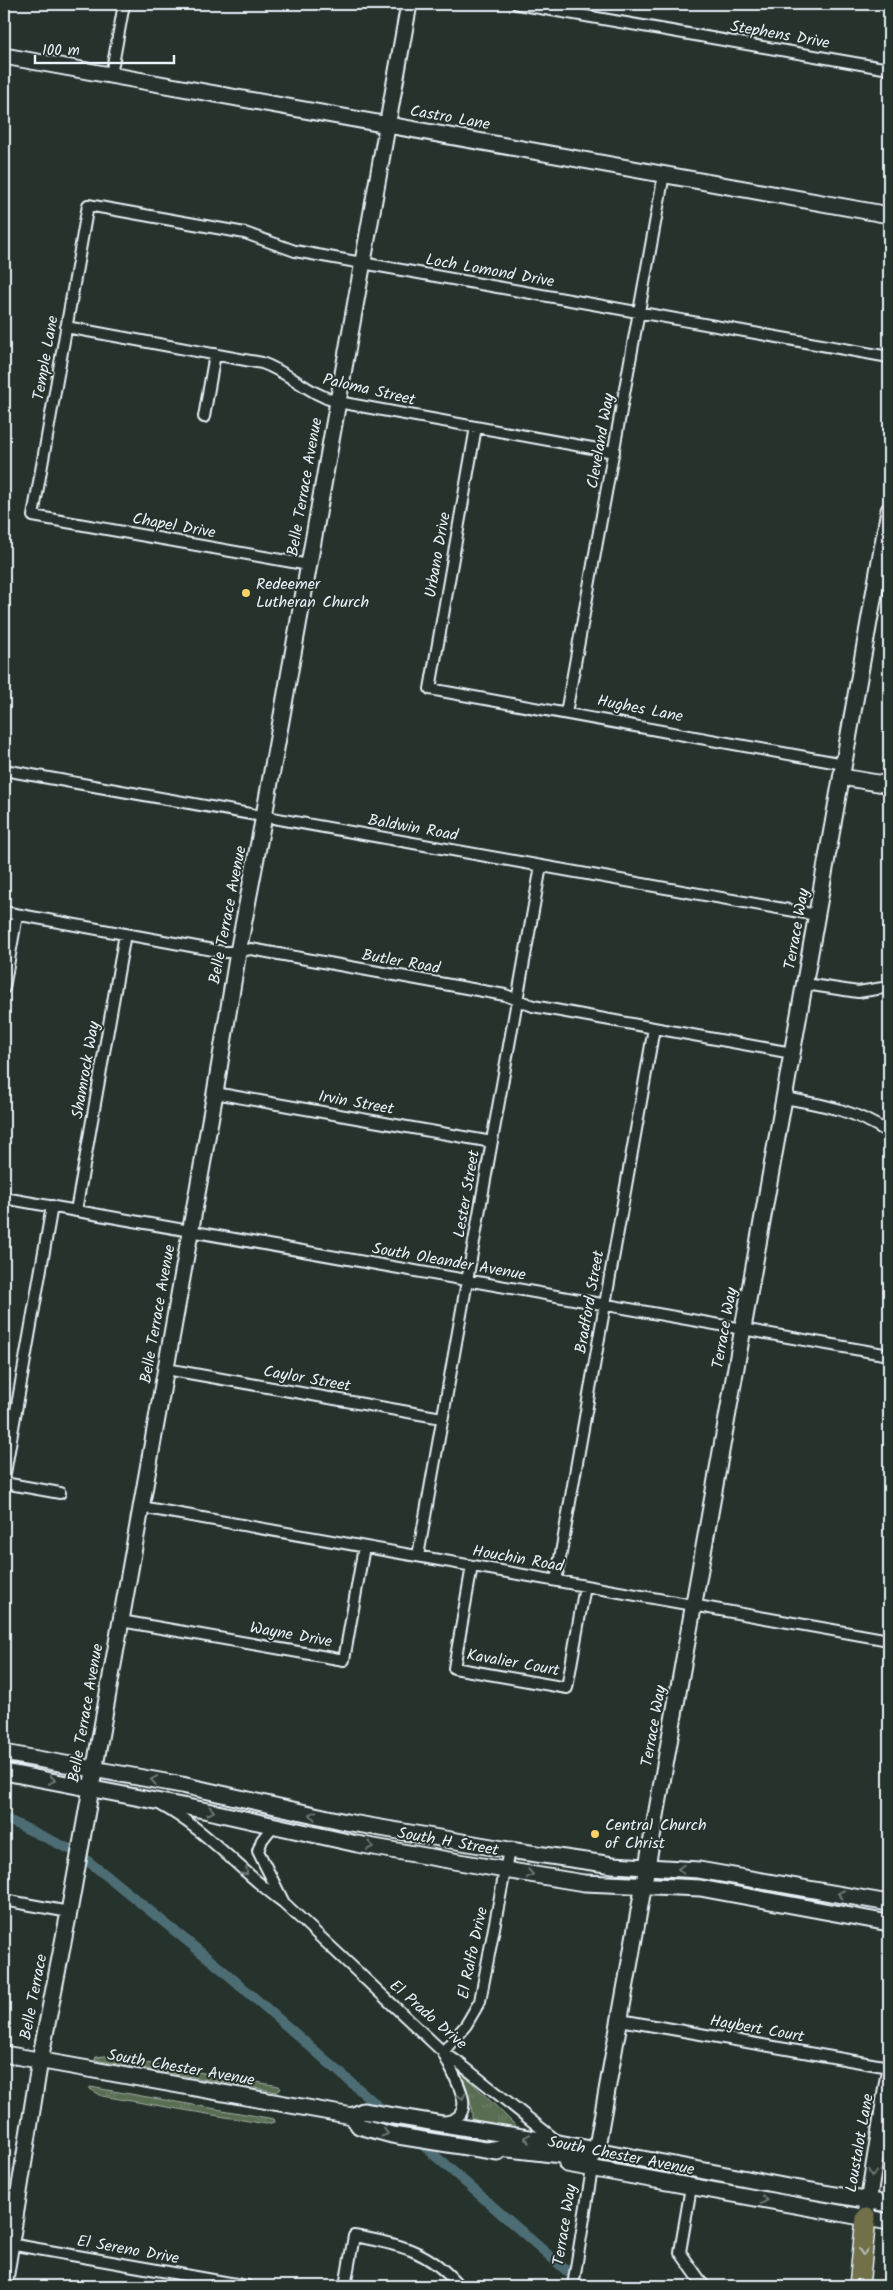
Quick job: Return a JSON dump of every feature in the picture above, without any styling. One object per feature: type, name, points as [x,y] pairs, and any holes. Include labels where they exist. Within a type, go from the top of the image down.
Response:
[{"type":"highway","points":[[860,2286],[867,2209]]},
{"type":"street","points":[[111,75],[124,4]]},
{"type":"street","name":"Belle Terrace Avenue","points":[[83,1834],[215,1093],[238,952],[409,4]]},
{"type":"street","name":"Stephens Drive","points":[[517,4],[889,69]]},
{"type":"street","name":"Castro Lane","points":[[4,56],[889,215]]},
{"type":"street","name":"Cleveland Way","points":[[566,713],[664,174]]},
{"type":"street","name":"Loch Lomond Drive","points":[[88,205],[244,233],[295,251],[889,357]]},
{"type":"street","name":"Temple Lane","points":[[33,516],[88,205]]},
{"type":"street","name":"Paloma Street","points":[[66,327],[216,354],[275,367],[312,392],[338,402],[614,452]]},
{"type":"street","points":[[204,417],[216,354]]},
{"type":"street","name":"Urbano Drive","points":[[430,689],[476,427]]},
{"type":"street","name":"Terrace Way","points":[[596,2152],[889,510]]},
{"type":"street","name":"Chapel Drive","points":[[33,516],[309,565]]},
{"type":"street","name":"Hughes Lane","points":[[430,689],[566,713],[843,770],[889,785]]},
{"type":"street","name":"Baldwin Road","points":[[4,770],[817,915]]},
{"type":"street","name":"Lester Street","points":[[418,1556],[541,866]]},
{"type":"street","name":"Butler Road","points":[[4,912],[224,952],[238,952],[251,949],[505,995],[533,1006],[792,1053]]},
{"type":"street","points":[[4,988],[17,915]]},
{"type":"street","name":"Shamrock Way","points":[[76,1210],[126,934]]},
{"type":"street","points":[[805,984],[858,992],[889,987]]},
{"type":"street","name":"Bradford Street","points":[[556,1581],[654,1028]]},
{"type":"street","name":"Irvin Street","points":[[215,1093],[492,1142]]},
{"type":"street","points":[[784,1098],[839,1108],[873,1122],[889,1134]]},
{"type":"street","name":"South Oleander Avenue","points":[[4,1198],[889,1355]]},
{"type":"street","points":[[52,1206],[4,1481],[60,1493]]},
{"type":"street","name":"Caylor Street","points":[[166,1369],[442,1418]]},
{"type":"street","name":"Houchin Road","points":[[141,1507],[889,1640]]},
{"type":"street","name":"Wayne Drive","points":[[121,1621],[344,1660],[364,1547]]},
{"type":"street","name":"Kavalier Court","points":[[472,1566],[454,1668],[566,1688],[585,1586]]},
{"type":"street","name":"South H Street","points":[[4,1753],[182,1785],[346,1822],[509,1850],[574,1861],[723,1873],[889,1904]]},
{"type":"street","name":"South H Street","points":[[4,1772],[90,1787],[357,1844],[506,1870],[584,1883],[700,1888],[889,1923]]},
{"type":"street","name":"El Prado Drive","points":[[151,1800],[193,1825],[257,1883],[283,1902],[442,2052],[459,2063],[560,2144]]},
{"type":"street","name":"El Prado Drive","points":[[273,1826],[262,1840],[258,1850],[283,1902]]},
{"type":"street","name":"Belle Terrace","points":[[4,2286],[7,2244],[83,1834]]},
{"type":"street","name":"El Ralfo Drive","points":[[442,2052],[466,2025],[480,2000],[509,1850]]},
{"type":"street","points":[[4,1900],[69,1912]]},
{"type":"street","name":"Haybert Court","points":[[620,2020],[889,2067]]},
{"type":"street","points":[[426,2122],[444,2122],[457,2118],[464,2110],[460,2086],[442,2052]]},
{"type":"street","name":"South Chester Avenue","points":[[4,2054],[352,2116],[363,2111],[560,2144],[783,2186],[867,2209],[887,2222]]},
{"type":"street","name":"Loustalot Lane","points":[[867,2209],[889,2073]]},
{"type":"street","name":"South Chester Avenue","points":[[352,2116],[359,2126],[392,2135],[488,2150],[691,2187],[867,2209],[888,2204]]},
{"type":"street","points":[[488,2150],[500,2148],[586,2158],[592,2157],[596,2152]]},
{"type":"street","points":[[592,2170],[598,2165],[613,2164],[680,2174],[692,2169]]},
{"type":"street","name":"Terrace Way","points":[[573,2286],[592,2170]]},
{"type":"street","points":[[704,2286],[680,2252],[691,2187],[704,2182],[719,2181],[766,2188],[783,2186]]},
{"type":"street","points":[[345,2286],[354,2236],[398,2244],[416,2251],[427,2258],[459,2286]]},
{"type":"street","name":"El Sereno Drive","points":[[7,2244],[247,2286]]},
{"type":"green space","points":[[105,2056],[279,2086],[281,2089],[277,2092],[95,2060],[96,2057]]},
{"type":"green space","points":[[456,2067],[516,2126],[516,2129],[472,2121],[470,2100],[462,2081],[454,2069]]},
{"type":"green space","points":[[90,2087],[274,2119],[275,2122],[266,2124],[102,2096],[90,2089]]},
{"type":"waterway","points":[[4,1818],[76,1852],[111,1879],[225,1972],[584,2286]]},
{"type":"place","name":"Redeemer Lutheran Church","points":[[246,593]]},
{"type":"place","name":"Central Church of Christ","points":[[595,1834]]}]
